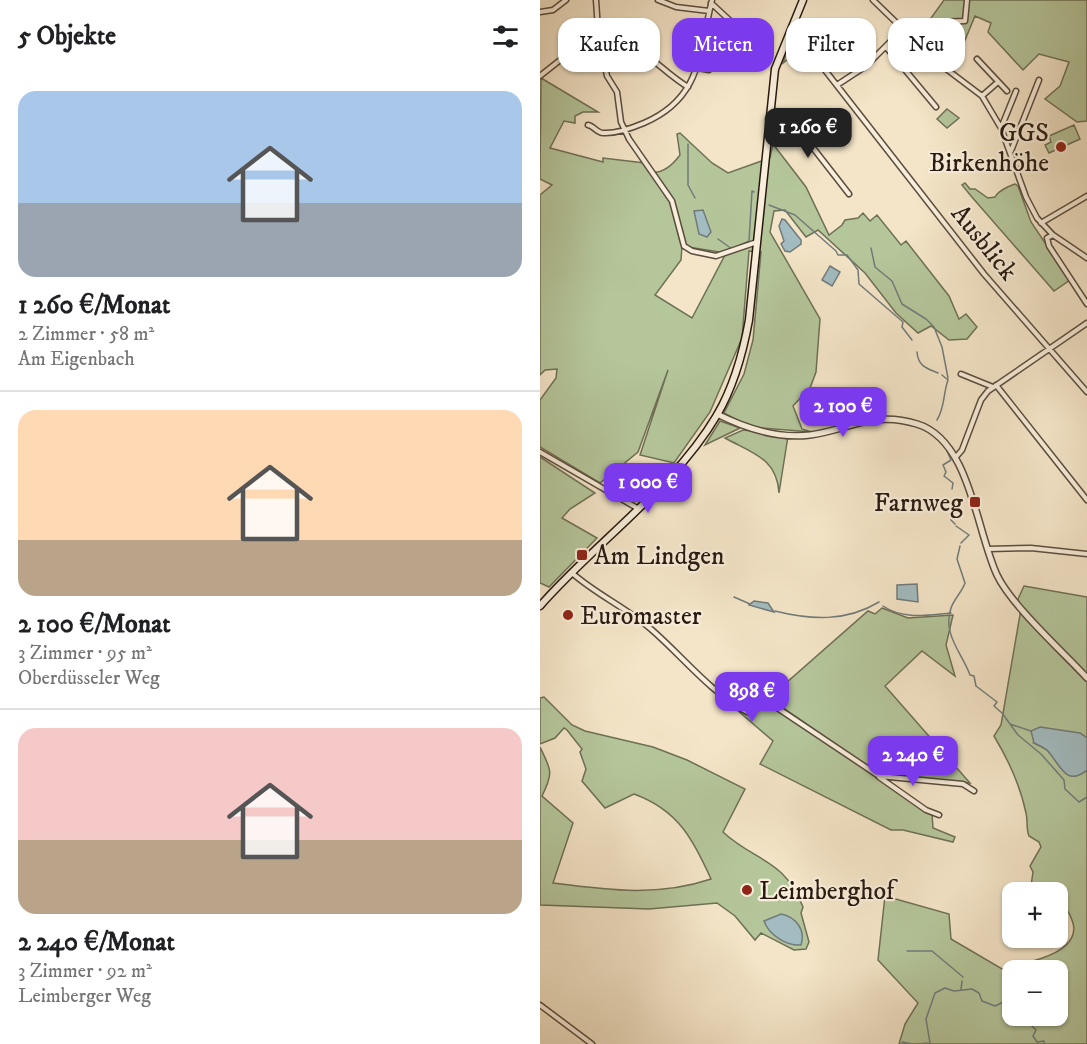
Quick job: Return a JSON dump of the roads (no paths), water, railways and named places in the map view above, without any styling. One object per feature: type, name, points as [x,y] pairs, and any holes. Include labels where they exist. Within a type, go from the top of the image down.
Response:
[{"type":"main road","points":[[795,18],[803,0]]},
{"type":"main road","points":[[540,606],[698,445],[717,414],[735,377],[745,342],[768,122],[777,62],[786,40]]},
{"type":"street","points":[[540,12],[553,10],[566,0]]},
{"type":"street","points":[[596,0],[597,18]]},
{"type":"street","points":[[656,0],[675,7],[709,10]]},
{"type":"street","points":[[873,0],[892,18]]},
{"type":"street","points":[[965,21],[967,0]]},
{"type":"street","points":[[707,18],[711,1]]},
{"type":"street","points":[[711,1],[728,18]]},
{"type":"street","points":[[837,85],[866,66],[886,47],[936,107]]},
{"type":"street","points":[[977,59],[1007,91]]},
{"type":"street","points":[[540,76],[558,62]]},
{"type":"street","points":[[660,65],[688,87]]},
{"type":"street","points":[[606,72],[617,92],[624,129],[672,201],[681,239],[686,249],[718,256],[757,242]]},
{"type":"street","points":[[588,125],[602,133],[624,129],[650,120],[670,109],[688,87],[696,72]]},
{"type":"street","name":"Ausblick","points":[[826,72],[984,274],[1051,348],[1087,392]]},
{"type":"street","points":[[950,72],[982,96],[1011,151],[1026,196],[1041,223],[1051,234],[1087,258]]},
{"type":"street","points":[[1011,151],[1039,80]]},
{"type":"street","points":[[982,96],[998,82]]},
{"type":"street","points":[[1000,128],[1016,91]]},
{"type":"street","points":[[768,122],[796,126],[849,194]]},
{"type":"street","points":[[1041,223],[1087,196]]},
{"type":"street","points":[[1051,234],[1047,238],[1049,246],[1087,304]]},
{"type":"street","points":[[956,457],[962,450],[981,400],[995,386],[1087,323]]},
{"type":"street","points":[[962,374],[995,386],[1087,500]]},
{"type":"street","points":[[717,414],[751,429],[804,435],[873,419],[909,422],[936,433],[956,457],[998,577],[1010,595],[1087,678]]},
{"type":"street","points":[[540,452],[637,508]]},
{"type":"street","points":[[988,549],[1031,549],[1087,554]]},
{"type":"street","points":[[571,573],[651,629],[738,707],[751,712],[763,704],[770,703],[926,810],[939,814]]},
{"type":"street","points":[[879,776],[963,784],[974,791]]},
{"type":"street","points":[[540,1005],[592,1044]]},
{"type":"water","points":[[703,210],[711,232],[707,237],[699,234],[694,211]]},
{"type":"water","points":[[782,219],[801,240],[801,244],[790,252],[785,251],[781,244],[784,241],[779,226]]},
{"type":"water","points":[[830,266],[840,272],[832,286],[822,280]]},
{"type":"water","points":[[917,584],[918,602],[897,599],[897,585]]},
{"type":"water","points":[[754,601],[768,603],[774,612],[749,605]]},
{"type":"water","points":[[1040,727],[1080,733],[1087,738],[1087,770],[1073,776],[1064,772],[1047,750],[1034,743],[1031,731]]},
{"type":"water","points":[[781,914],[795,921],[801,929],[801,945],[784,942],[766,926],[764,921]]},
{"type":"waterway","points":[[688,144],[688,185],[695,198]]},
{"type":"waterway","points":[[718,239],[732,249],[749,241],[752,191],[754,192]]},
{"type":"waterway","points":[[769,205],[795,215],[838,255],[847,255],[858,270],[859,284],[903,322],[902,327],[912,340]]},
{"type":"waterway","points":[[871,248],[875,267],[892,281],[902,304],[926,319],[934,327],[942,347],[948,378]]},
{"type":"waterway","points":[[917,352],[921,363],[938,373]]},
{"type":"waterway","points":[[937,420],[948,380],[942,375]]},
{"type":"waterway","points":[[947,451],[951,460],[943,465],[946,472],[944,476],[953,483],[952,489]]},
{"type":"waterway","points":[[951,506],[951,520],[955,524]]},
{"type":"waterway","points":[[956,526],[969,535],[961,543]]},
{"type":"waterway","points":[[960,546],[957,559],[965,583],[951,608],[949,626],[954,643],[970,675],[974,676],[976,686],[997,702],[994,706],[1018,735],[1041,754],[1064,780],[1065,789],[1079,802],[1087,797]]},
{"type":"waterway","points":[[734,597],[750,604]]},
{"type":"waterway","points":[[775,611],[815,617],[841,616],[879,602]]},
{"type":"waterway","points":[[883,606],[907,615],[951,613]]},
{"type":"waterway","points":[[1010,724],[1031,731]]},
{"type":"waterway","points":[[907,951],[932,951],[963,977]]},
{"type":"waterway","points":[[961,989],[962,981]]},
{"type":"waterway","points":[[917,1044],[930,1043],[926,1019],[935,993],[945,988],[954,991],[972,989],[979,993],[982,1001],[995,1006],[1002,1003]]},
{"type":"waterway","points":[[1032,1026],[1036,1030],[1033,1036],[1037,1042],[1044,1041],[1044,1044]]},
{"type":"waterway","points":[[902,1042],[913,1044]]},
{"type":"place","name":"GGS Birkenhöhe","points":[[1061,147]]},
{"type":"place","name":"Farnweg","points":[[975,502]]},
{"type":"place","name":"Am Lindgen","points":[[582,555]]},
{"type":"place","name":"Euromaster","points":[[568,615]]},
{"type":"place","name":"Leimberghof","points":[[747,890]]}]
